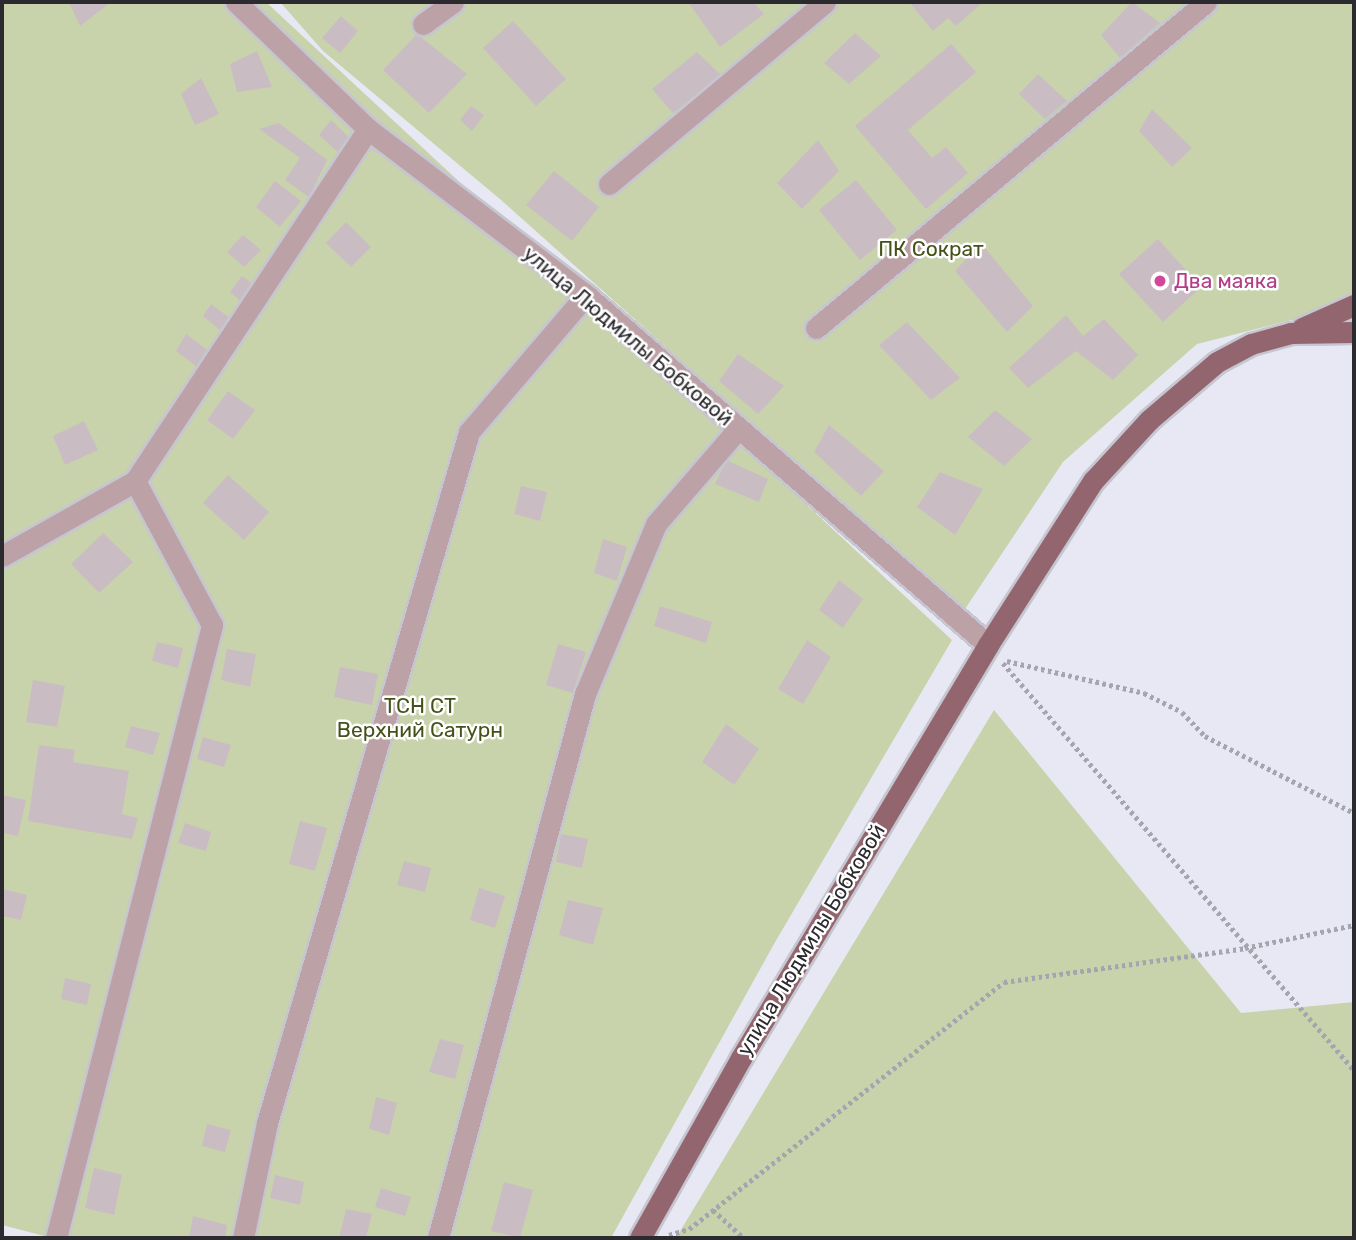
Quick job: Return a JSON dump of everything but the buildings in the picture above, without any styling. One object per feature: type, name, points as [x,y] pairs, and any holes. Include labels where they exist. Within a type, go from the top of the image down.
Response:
[{"type":"main road","points":[[1291,333],[1354,305]]},
{"type":"main road","name":"улица Людмилы Бобковой","points":[[640,1238],[741,1058],[988,645],[1093,481],[1149,420],[1217,362],[1251,344],[1291,333],[1354,332]]},
{"type":"main road","points":[[1291,333],[1354,346]]},
{"type":"lane","name":"улица Людмилы Бобковой","points":[[236,2],[368,129],[586,295],[988,645]]},
{"type":"lane","points":[[423,24],[453,2]]},
{"type":"lane","points":[[609,184],[825,2]]},
{"type":"lane","points":[[816,328],[1206,2]]},
{"type":"lane","points":[[2,556],[135,481],[368,129]]},
{"type":"lane","points":[[243,1238],[267,1123],[469,432],[586,295]]},
{"type":"lane","points":[[438,1238],[585,694],[656,524],[738,429]]},
{"type":"lane","points":[[57,1238],[212,625],[135,481]]},
{"type":"path","points":[[1354,813],[1205,736],[1182,712],[1143,693],[1000,659],[1245,948],[1354,1070]]},
{"type":"path","points":[[668,1235],[689,1229],[1004,982],[1245,948],[1354,925]]},
{"type":"path","points":[[713,1210],[744,1238]]},
{"type":"green space","name":"ТСН СТ Верхний Сатурн","points":[[2,2],[266,2],[952,640],[774,944],[611,1238],[52,1238],[2,1225]]},
{"type":"green space","name":"ПК Сократ","points":[[280,2],[1354,2],[1354,314],[1316,314],[1197,344],[1063,462],[963,612],[501,200],[323,51]]},
{"type":"green space","points":[[994,710],[1241,1013],[1354,1002],[1354,1238],[676,1238]]},
{"type":"place","name":"Два маяка","points":[[1160,281]]}]
